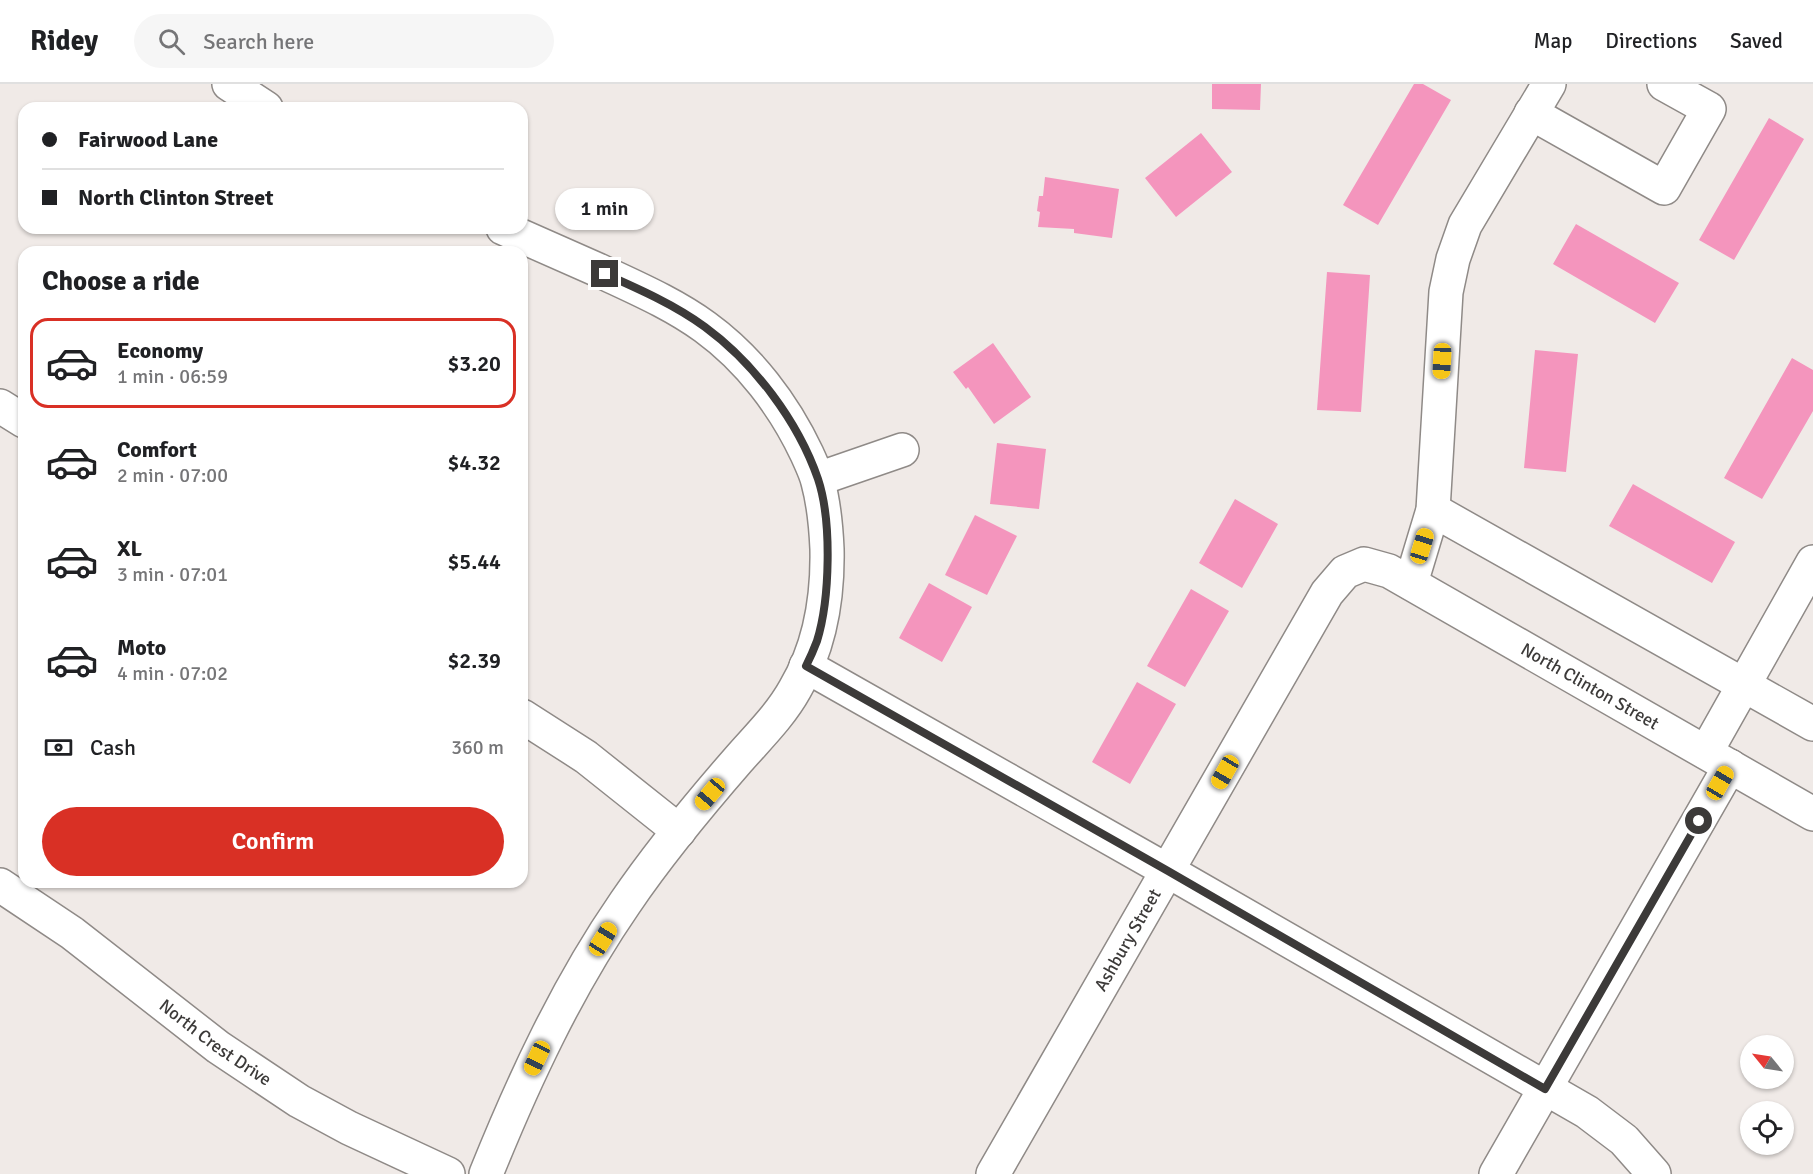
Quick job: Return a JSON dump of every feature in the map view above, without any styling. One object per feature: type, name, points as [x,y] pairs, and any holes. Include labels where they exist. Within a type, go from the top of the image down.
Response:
[{"type":"street","points":[[229,84],[257,102]]},
{"type":"street","points":[[1411,583],[1433,510],[1446,292],[1453,259],[1465,225],[1549,84]]},
{"type":"street","points":[[1531,113],[1664,188],[1709,109],[1664,84]]},
{"type":"street","points":[[486,1174],[510,1114],[540,1050],[582,973],[624,904],[679,831],[740,757],[770,726],[795,690],[817,639],[824,604],[827,561],[826,517],[818,479],[798,436],[780,406],[760,379],[736,353],[705,327],[671,305],[516,234]]},
{"type":"street","points":[[0,406],[18,417]]},
{"type":"street","points":[[818,479],[902,450]]},
{"type":"street","points":[[1433,510],[1813,724]]},
{"type":"street","points":[[1496,1174],[1545,1089],[1718,759],[1744,685],[1813,562]]},
{"type":"street","name":"North Clinton Street","points":[[1364,564],[1389,570],[1813,814]]},
{"type":"street","name":"Ashbury Street","points":[[993,1174],[1327,593],[1345,572],[1364,564]]},
{"type":"street","points":[[806,666],[1587,1112],[1624,1140],[1654,1174]]},
{"type":"street","points":[[528,720],[586,757],[679,831]]},
{"type":"street","name":"North Crest Drive","points":[[0,885],[72,933],[218,1047],[299,1101],[359,1133],[448,1174]]},
{"type":"building","points":[[1212,84],[1261,84],[1260,110],[1212,109]]},
{"type":"building","points":[[1414,84],[1423,84],[1451,100],[1378,225],[1343,205]]},
{"type":"building","points":[[1769,118],[1804,139],[1734,260],[1699,240]]},
{"type":"building","points":[[1201,133],[1232,172],[1176,217],[1145,178]]},
{"type":"building","points":[[1045,177],[1119,189],[1112,238],[1074,233],[1074,229],[1038,227],[1039,196],[1043,196]]},
{"type":"building","points":[[1576,224],[1679,283],[1655,323],[1553,264]]},
{"type":"building","points":[[1327,272],[1370,275],[1361,412],[1317,410]]},
{"type":"building","points":[[993,343],[1031,397],[994,424],[968,387],[966,389],[953,372]]},
{"type":"building","points":[[1535,350],[1578,354],[1566,472],[1524,468]]},
{"type":"building","points":[[1792,358],[1813,370],[1813,411],[1762,499],[1724,478]]},
{"type":"building","points":[[997,443],[1046,449],[1039,509],[990,504]]},
{"type":"building","points":[[1633,484],[1735,542],[1712,583],[1609,526]]},
{"type":"building","points":[[1235,499],[1278,524],[1242,588],[1199,563]]},
{"type":"building","points":[[975,515],[1017,536],[987,595],[945,575]]},
{"type":"building","points":[[929,583],[972,607],[942,662],[899,638]]},
{"type":"building","points":[[1191,589],[1229,611],[1185,687],[1147,666]]},
{"type":"building","points":[[1137,682],[1176,704],[1130,784],[1092,762]]},
{"type":"route","points":[[605,274],[671,305],[705,327],[736,353],[770,392],[798,436],[818,479],[826,517],[827,561],[824,604],[817,639],[806,666],[1168,871],[1545,1089],[1699,821]]}]
